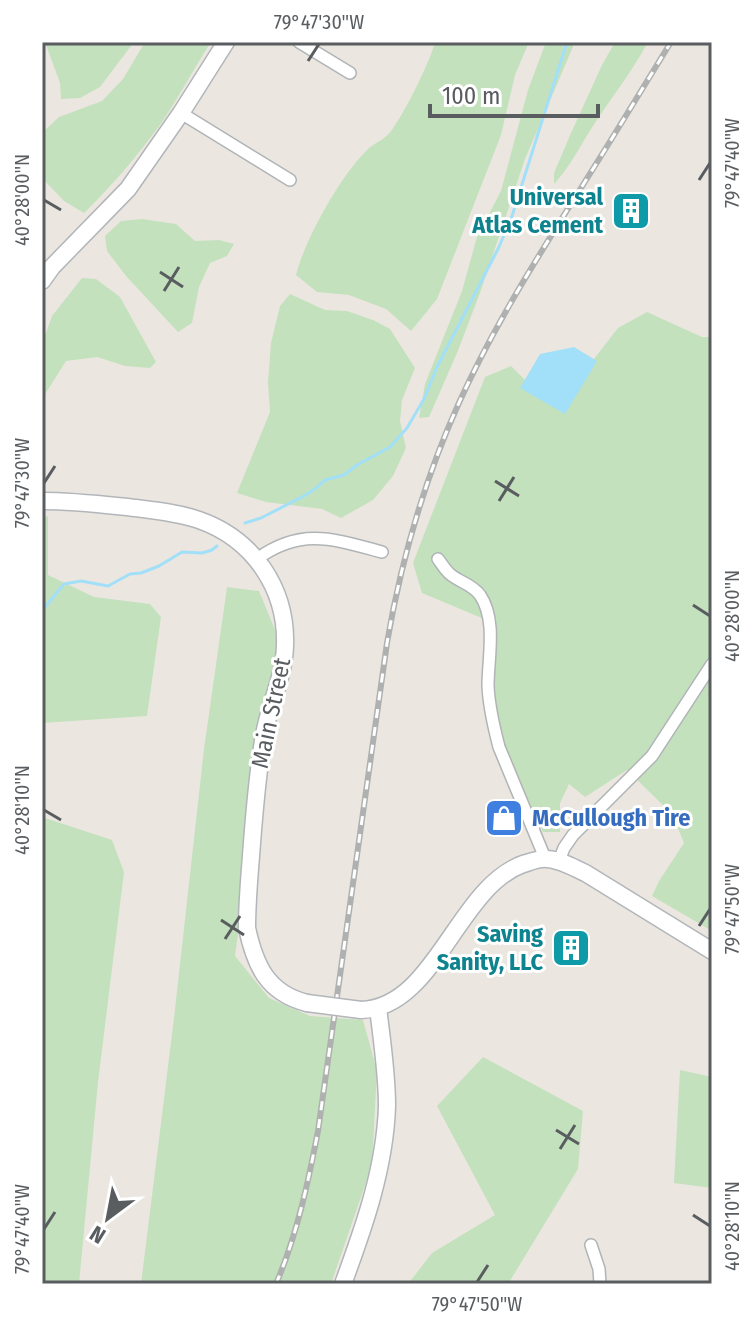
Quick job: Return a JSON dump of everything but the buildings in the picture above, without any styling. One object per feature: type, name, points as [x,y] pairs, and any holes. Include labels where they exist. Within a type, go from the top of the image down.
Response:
[{"type":"street","points":[[42,281],[128,189],[226,42]]},
{"type":"street","points":[[299,42],[350,73]]},
{"type":"street","points":[[181,113],[290,180]]},
{"type":"street","name":"Main Street","points":[[42,501],[163,511],[198,519],[221,530],[249,549],[257,559],[276,592],[283,619],[285,648],[265,731],[257,786],[247,928],[252,949],[263,974],[287,996],[307,1003],[369,1009]]},
{"type":"street","points":[[257,559],[279,545],[312,538],[382,552]]},
{"type":"street","points":[[438,559],[450,574],[470,585],[485,606],[489,621],[488,689],[494,730],[552,860],[587,874],[712,951]]},
{"type":"street","points":[[343,1284],[366,1224],[383,1145],[387,1108],[385,1056],[369,1009],[393,1001],[406,992],[477,901],[501,876],[511,869],[552,860],[564,848],[573,835],[652,756],[712,664]]},
{"type":"street","points":[[591,1245],[600,1284]]},
{"type":"green space","points":[[45,42],[134,42],[100,87],[80,98],[61,99],[60,83]]},
{"type":"green space","points":[[145,42],[211,42],[153,134],[84,213],[64,201],[42,178],[42,133],[59,117],[102,101],[123,79]]},
{"type":"green space","points":[[435,42],[529,42],[515,75],[501,135],[437,299],[411,331],[386,309],[349,295],[317,292],[296,275],[307,244],[335,192],[356,162],[396,123]]},
{"type":"green space","points":[[546,42],[575,42],[525,159],[457,353],[429,417],[419,418],[425,384],[462,291],[477,237],[501,191],[528,90]]},
{"type":"green space","points":[[615,42],[648,42],[554,184],[554,173],[571,133]]},
{"type":"green space","points":[[142,219],[176,224],[195,241],[219,240],[234,244],[227,256],[210,263],[199,287],[192,323],[178,332],[107,251],[105,236],[121,221]]},
{"type":"green space","points":[[82,278],[96,279],[120,297],[156,362],[150,368],[125,366],[97,357],[66,361],[42,399],[42,344],[52,316]]},
{"type":"green space","points":[[290,294],[325,310],[347,311],[390,329],[415,368],[402,400],[400,421],[406,448],[393,476],[373,500],[341,518],[322,509],[266,502],[237,493],[270,412],[268,382],[271,343],[280,306]]},
{"type":"green space","points":[[647,312],[702,337],[712,337],[712,931],[652,896],[684,843],[672,814],[627,770],[585,797],[569,784],[560,803],[560,832],[543,832],[487,720],[489,621],[422,593],[413,563],[485,377],[511,366],[539,394],[562,400],[618,328]]},
{"type":"green space","points":[[48,516],[48,575],[94,597],[150,604],[161,617],[147,716],[42,723],[42,518]]},
{"type":"green space","points":[[227,587],[259,591],[278,637],[235,956],[269,998],[310,1016],[363,1020],[377,1071],[372,1165],[331,1284],[141,1284],[204,749]]},
{"type":"green space","points":[[42,817],[112,840],[124,872],[98,1082],[79,1284],[42,1284]]},
{"type":"green space","points":[[483,1057],[583,1111],[578,1169],[508,1284],[408,1284],[432,1253],[495,1215],[437,1106]]},
{"type":"green space","points":[[680,1070],[712,1077],[712,1188],[674,1183]]},
{"type":"water","points":[[574,347],[597,361],[565,414],[520,388],[540,354]]},
{"type":"waterway","points":[[245,523],[302,497],[325,480],[344,475],[390,447],[407,428],[512,216],[567,42]]},
{"type":"waterway","points":[[42,608],[64,584],[81,581],[108,586],[130,574],[159,566],[182,552],[202,553],[217,546]]},
{"type":"railway","points":[[276,1284],[296,1228],[318,1131],[387,643],[399,582],[424,492],[458,405],[500,321],[671,42]]},
{"type":"place","name":"Universal Atlas Cement","points":[[631,211]]},
{"type":"place","name":"McCullough Tire","points":[[504,818]]},
{"type":"place","name":"Saving Sanity, LLC","points":[[571,948]]}]
